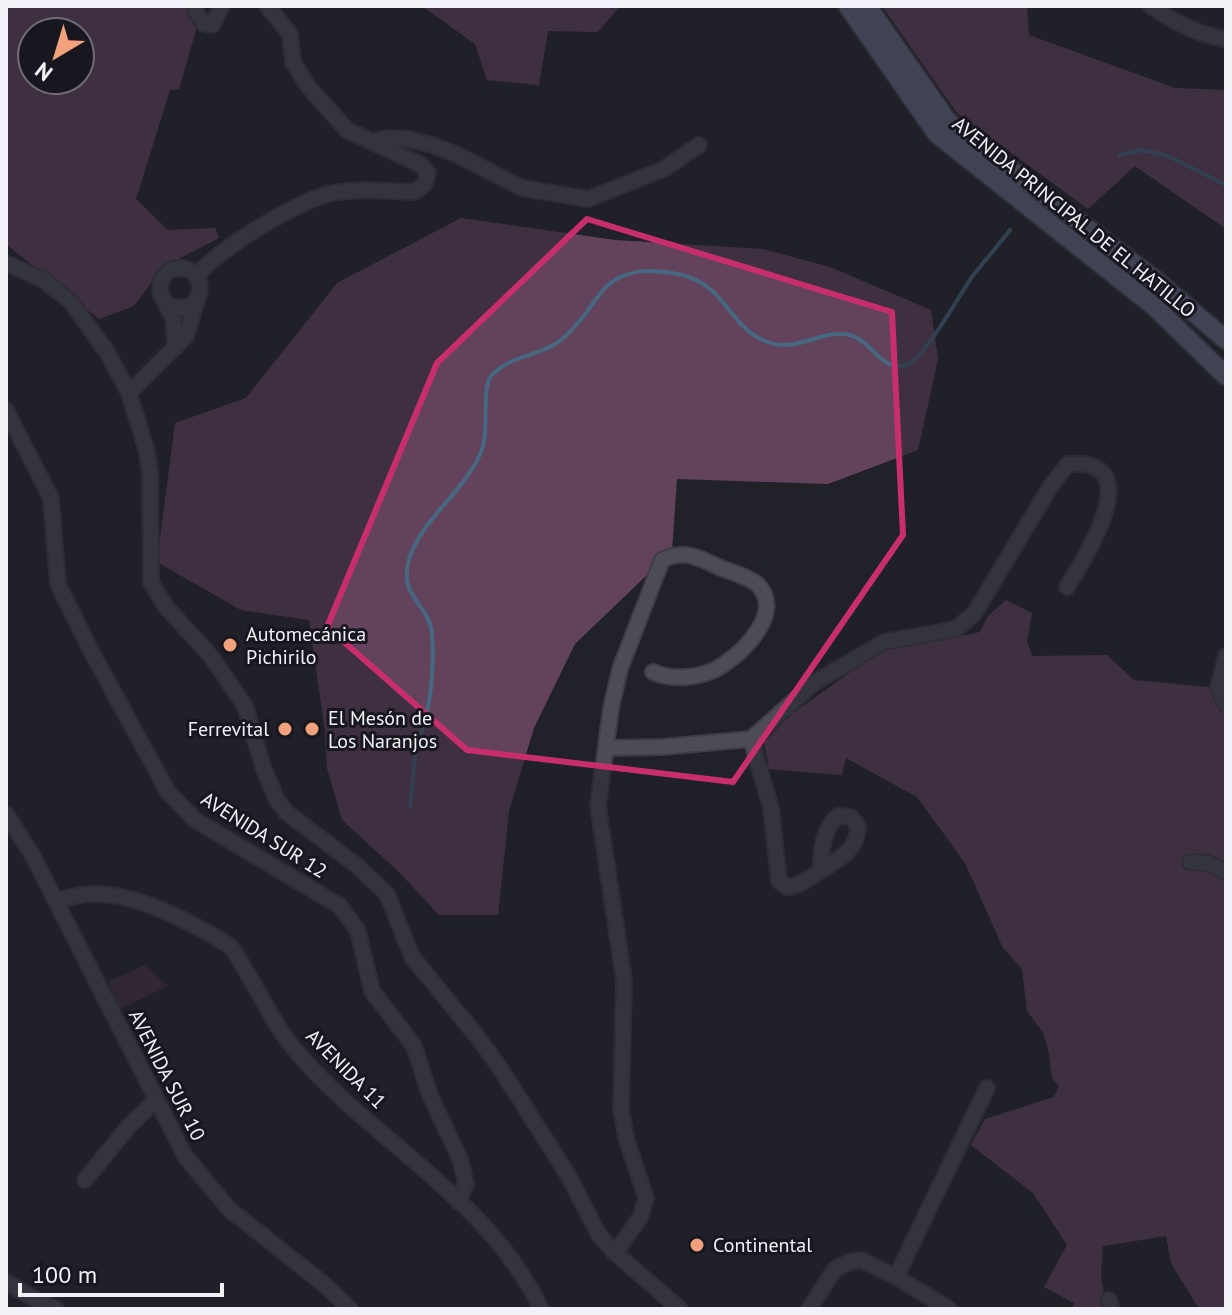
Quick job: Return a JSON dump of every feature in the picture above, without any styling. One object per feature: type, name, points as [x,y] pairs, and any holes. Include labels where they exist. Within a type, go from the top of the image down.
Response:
[{"type":"main road","name":"AVENIDA PRINCIPAL DE EL HATILLO","points":[[848,6],[937,134],[1155,307],[1226,376]]},
{"type":"main road","name":"AVENIDA PRINCIPAL DE EL HATILLO","points":[[867,6],[948,122],[1158,282],[1226,340]]},
{"type":"street","points":[[195,6],[204,24],[212,25],[222,6]]},
{"type":"street","points":[[196,277],[219,253],[318,196],[358,189],[414,192],[425,184],[428,173],[421,165],[347,130],[307,85],[293,62],[290,34],[267,6]]},
{"type":"street","points":[[1151,6],[1210,37],[1226,39]]},
{"type":"street","points":[[374,142],[387,138],[409,139],[432,145],[522,188],[588,199],[664,169],[699,145]]},
{"type":"street","points":[[6,263],[44,280],[71,302],[88,323],[129,393],[149,462],[150,571],[155,591],[210,655],[245,706],[263,767],[277,800],[286,812],[356,865],[387,894],[412,957],[500,1068],[568,1175],[594,1227],[615,1253],[680,1309]]},
{"type":"street","points":[[129,393],[176,347],[186,336],[200,289],[196,277],[185,269],[167,273],[160,290],[173,318],[176,347]]},
{"type":"street","points":[[165,301],[170,306],[184,308],[198,295]]},
{"type":"street","name":"AVENIDA SUR 12","points":[[6,410],[51,498],[58,584],[168,792],[195,820],[340,906],[358,931],[372,991],[414,1046],[430,1095],[460,1159],[466,1184],[458,1201]]},
{"type":"street","points":[[606,748],[662,747],[751,739],[814,683],[884,642],[956,629],[974,614],[1050,487],[1068,464],[1090,465],[1103,473],[1108,489],[1107,509],[1096,537],[1067,587]]},
{"type":"street","points":[[615,1253],[641,1216],[646,1198],[627,1141],[621,1109],[624,980],[598,806],[620,669],[662,560],[676,553],[697,557],[758,584],[766,601],[765,618],[755,635],[722,666],[692,676],[666,678],[653,672]]},
{"type":"street","points":[[1226,656],[1218,688],[1226,705]]},
{"type":"street","points":[[751,739],[771,808],[779,881],[788,887],[803,885],[820,871]]},
{"type":"street","name":"AVENIDA SUR 10","points":[[6,814],[33,856],[185,1156],[229,1209],[325,1285],[350,1309]]},
{"type":"street","points":[[1190,862],[1209,863],[1226,872]]},
{"type":"street","name":"AVENIDA 11","points":[[56,901],[92,894],[125,898],[152,905],[231,946],[293,1048],[329,1087],[458,1201],[506,1251],[524,1275],[541,1309]]},
{"type":"street","points":[[896,1277],[987,1088]]},
{"type":"street","points":[[85,1180],[129,1126],[156,1100]]},
{"type":"street","points":[[809,1309],[835,1269],[861,1260],[949,1309]]},
{"type":"street","points":[[6,1282],[56,1309]]},
{"type":"highlighted area","points":[[587,219],[892,312],[903,535],[733,782],[467,750],[327,627],[437,363]]},
{"type":"shaded area","points":[[6,6],[203,6],[179,89],[170,90],[136,199],[168,230],[215,228],[219,238],[163,267],[134,306],[99,319],[6,244]]},
{"type":"shaded area","points":[[422,6],[620,6],[598,32],[548,31],[539,85],[487,80],[475,44]]},
{"type":"shaded area","points":[[882,6],[1027,6],[1029,35],[1175,88],[1226,90],[1226,229],[1135,166],[1088,209],[957,113]]},
{"type":"shaded area","points":[[461,218],[615,240],[763,249],[830,267],[931,310],[938,359],[918,450],[828,484],[677,479],[672,551],[575,644],[534,728],[509,811],[498,915],[439,915],[399,872],[342,820],[327,768],[325,731],[309,620],[241,610],[157,562],[175,423],[246,398],[337,283]]},
{"type":"shaded area","points":[[1006,600],[1032,613],[1027,641],[1032,656],[1107,655],[1134,680],[1218,688],[1226,705],[1226,1309],[1199,1309],[1171,1263],[1166,1236],[1103,1246],[1101,1274],[1106,1309],[1072,1309],[1074,1303],[1044,1287],[1067,1245],[1033,1193],[971,1145],[985,1119],[1054,1097],[1059,1086],[1052,1078],[1042,1031],[1027,1011],[1022,969],[1003,948],[965,863],[917,797],[846,758],[842,775],[769,769],[764,742],[793,713],[887,646],[923,644],[980,632],[988,616]]},
{"type":"shaded area","points":[[145,965],[168,986],[120,1009],[108,982]]},
{"type":"waterway","points":[[1119,155],[1142,150],[1168,156],[1226,185]]},
{"type":"waterway","points":[[410,807],[418,741],[429,702],[433,656],[430,624],[408,585],[408,563],[422,533],[464,481],[481,452],[485,433],[486,390],[491,376],[498,369],[561,340],[603,290],[620,277],[650,271],[682,275],[708,287],[743,326],[765,341],[789,345],[842,334],[859,339],[889,364],[903,366],[911,362],[930,341],[972,277],[1010,230]]},
{"type":"place","name":"Automecánica Pichirilo","points":[[230,645]]},
{"type":"place","name":"Ferrevital","points":[[285,729]]},
{"type":"place","name":"El Mesón de Los Naranjos","points":[[312,729]]},
{"type":"place","name":"Continental","points":[[697,1245]]}]
